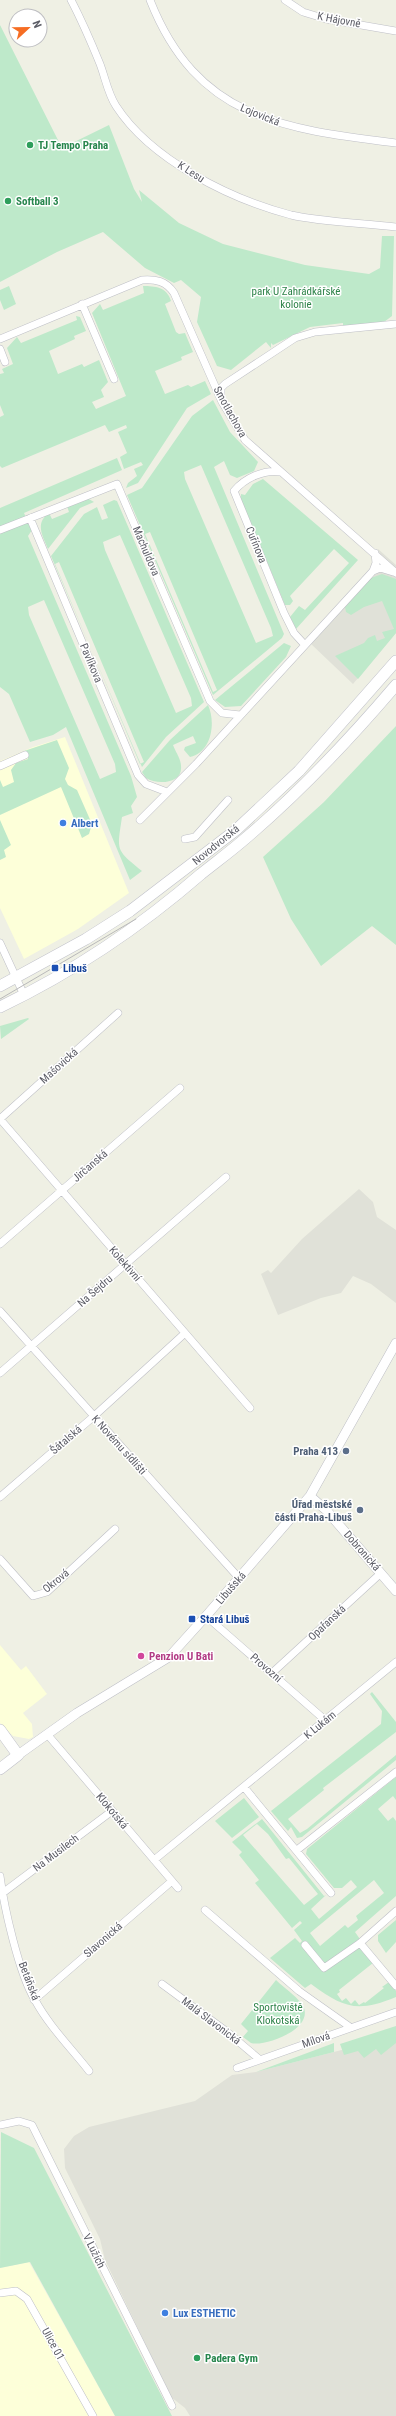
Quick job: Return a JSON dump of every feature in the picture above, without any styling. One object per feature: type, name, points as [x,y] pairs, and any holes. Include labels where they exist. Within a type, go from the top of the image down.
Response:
[{"type":"main road","name":"Novodvorská","points":[[0,986],[130,911],[236,830],[299,771],[396,661]]},
{"type":"main road","name":"Novodvorská","points":[[0,1008],[53,980],[135,928],[185,890],[246,838],[309,779],[395,688]]},
{"type":"main road","points":[[0,1730],[18,1755]]},
{"type":"main road","name":"Libušská","points":[[0,1769],[18,1755]]},
{"type":"street","name":"K Lesu","points":[[71,0],[92,43],[115,105],[136,130],[178,164],[210,185],[239,198],[292,215],[396,227]]},
{"type":"street","name":"Lojovická","points":[[150,0],[171,43],[189,67],[222,96],[243,110],[276,123],[313,132],[396,143]]},
{"type":"street","name":"K Hájovně","points":[[285,0],[303,12],[326,19],[396,31]]},
{"type":"street","name":"Smotlachova","points":[[0,339],[142,280],[156,280],[168,285],[174,293],[222,402],[245,440],[396,573]]},
{"type":"street","points":[[82,304],[114,379]]},
{"type":"street","points":[[222,402],[220,394],[225,384],[295,338],[315,332],[396,324]]},
{"type":"street","points":[[0,349],[5,362]]},
{"type":"street","points":[[260,474],[266,465],[266,458]]},
{"type":"street","name":"Cuřínova","points":[[281,472],[274,471],[260,474],[234,491],[284,613],[294,633],[304,644]]},
{"type":"street","name":"Machuldova","points":[[0,530],[117,484],[210,702],[222,713],[240,715]]},
{"type":"street","name":"Pavlíkova","points":[[30,518],[138,775],[146,784],[167,792]]},
{"type":"street","points":[[140,820],[240,715],[373,571],[376,563],[374,554]]},
{"type":"street","points":[[373,571],[380,568],[396,573]]},
{"type":"street","points":[[0,766],[25,755]]},
{"type":"street","points":[[185,839],[195,837],[228,800]]},
{"type":"street","points":[[0,944],[24,995]]},
{"type":"street","name":"Mašovická","points":[[0,1119],[118,1013]]},
{"type":"street","name":"Jirčanská","points":[[0,1244],[180,1088]]},
{"type":"street","name":"Kolektivní","points":[[0,1119],[184,1334],[250,1408]]},
{"type":"street","name":"Na Šejdru","points":[[0,1373],[226,1177]]},
{"type":"street","name":"K Novému sídlišti","points":[[0,1311],[93,1417],[239,1578]]},
{"type":"street","name":"Šátalská","points":[[0,1497],[93,1417],[184,1334]]},
{"type":"street","name":"Libušská","points":[[18,1755],[77,1713],[146,1673],[169,1657],[310,1496],[396,1343]]},
{"type":"street","name":"Dobronická","points":[[310,1496],[327,1511],[396,1591]]},
{"type":"street","name":"Okrová","points":[[0,1559],[33,1596],[47,1592],[115,1529]]},
{"type":"street","name":"Opařanská","points":[[272,1673],[381,1574]]},
{"type":"street","name":"Provozní","points":[[206,1616],[325,1720]]},
{"type":"street","name":"K Lukám","points":[[154,1860],[396,1662]]},
{"type":"street","name":"Klokotská","points":[[47,1734],[178,1888]]},
{"type":"street","points":[[297,1850],[396,1772]]},
{"type":"street","points":[[244,1787],[331,1893]]},
{"type":"street","name":"Na Musilech","points":[[1,1894],[112,1811]]},
{"type":"street","name":"Betáňská","points":[[0,1876],[1,1894],[22,1967],[34,2000],[89,2071]]},
{"type":"street","name":"Slavonická","points":[[34,2000],[172,1881]]},
{"type":"street","points":[[205,1910],[299,1991],[350,2027]]},
{"type":"street","points":[[305,1945],[324,1968],[360,1943],[396,1911]]},
{"type":"street","points":[[360,1943],[396,1986]]},
{"type":"street","name":"Malá Slavonická","points":[[162,1984],[259,2059]]},
{"type":"street","name":"Mílová","points":[[237,2068],[396,2012]]},
{"type":"street","name":"V Lužích","points":[[0,2125],[19,2121],[32,2125],[172,2406]]},
{"type":"street","name":"Ulice 01","points":[[0,2293],[16,2291],[27,2299],[93,2416]]},
{"type":"shaded area","points":[[378,549],[396,565],[396,633],[353,684],[310,643],[379,571],[381,563]]},
{"type":"shaded area","points":[[65,737],[129,893],[78,929],[24,959],[0,908],[0,761],[33,747]]},
{"type":"shaded area","points":[[359,1189],[373,1202],[377,1217],[396,1230],[396,1303],[371,1284],[353,1276],[341,1293],[321,1298],[278,1315],[261,1274],[268,1270],[271,1273],[302,1239]]},
{"type":"shaded area","points":[[0,1645],[21,1670],[26,1666],[47,1694],[23,1713],[32,1724],[33,1737],[29,1739],[13,1736],[0,1723]]},
{"type":"shaded area","points":[[396,2036],[396,2416],[190,2416],[185,2408],[171,2397],[105,2260],[100,2239],[65,2168],[64,2149],[74,2136],[89,2127],[195,2101],[232,2075],[256,2072]]},
{"type":"shaded area","points":[[29,2262],[115,2416],[0,2416],[0,2268]]},
{"type":"green space","name":"park U Zahrádkářské kolonie","points":[[0,25],[8,41],[8,48],[12,48],[62,148],[109,125],[134,189],[142,202],[139,190],[179,223],[223,244],[305,265],[369,274],[380,268],[382,236],[394,236],[392,316],[384,322],[343,326],[343,323],[310,327],[273,345],[271,343],[271,348],[266,342],[231,370],[217,366],[197,322],[201,297],[181,280],[174,283],[145,268],[103,232],[57,252],[0,282]]},
{"type":"green space","points":[[9,286],[16,304],[4,310],[0,300],[0,290]]},
{"type":"green space","points":[[143,286],[160,288],[167,293],[171,301],[165,304],[176,332],[179,334],[185,333],[193,352],[181,357],[182,360],[155,371],[165,394],[188,385],[191,387],[205,381],[211,394],[187,408],[138,483],[126,488],[128,483],[137,476],[134,469],[143,465],[141,462],[124,469],[120,457],[127,453],[118,432],[127,428],[126,425],[109,432],[105,425],[2,468],[0,466],[0,417],[4,415],[0,405],[0,374],[4,373],[2,369],[13,364],[7,348],[17,337],[21,343],[77,320],[76,316],[80,317],[86,331],[74,336],[75,339],[49,351],[58,374],[82,364],[84,367],[99,360],[108,382],[101,390],[104,397],[92,402],[96,409],[126,396],[92,313],[100,304],[103,310],[144,293]]},
{"type":"green space","points":[[213,400],[230,432],[258,462],[254,471],[237,478],[230,475],[224,461],[214,467],[284,634],[282,638],[213,695],[127,495],[142,488],[192,416]],"holes":[[[201,465],[271,628],[273,636],[256,643],[185,479],[184,472]],[[150,532],[217,690],[213,692],[145,534]]]},
{"type":"green space","points":[[117,458],[122,470],[24,513],[32,530],[28,536],[131,776],[137,797],[131,806],[133,813],[122,817],[119,843],[122,853],[142,871],[130,880],[66,727],[53,735],[30,742],[9,694],[0,687],[0,508]],"holes":[[[44,600],[115,764],[116,772],[100,779],[29,615],[28,607]]]},
{"type":"green space","points":[[263,479],[358,560],[296,629],[290,617],[299,606],[305,610],[349,563],[334,549],[290,596],[293,601],[290,605],[285,605],[241,499],[241,494],[245,495],[253,484]]},
{"type":"green space","points":[[87,498],[94,502],[80,508],[48,549],[41,530],[42,521],[45,517],[49,513],[52,519],[69,512],[67,506]]},
{"type":"green space","points":[[114,500],[117,501],[204,702],[166,737],[142,767],[141,764],[144,762],[59,562],[55,564],[92,652],[51,556],[84,514],[97,507],[102,520],[108,518],[103,505]],"holes":[[[120,535],[191,698],[192,706],[176,713],[105,550],[103,542]]]},
{"type":"green space","points":[[382,574],[396,579],[396,633],[358,679],[335,656],[364,643],[368,638],[375,635],[377,641],[385,638],[382,632],[394,629],[382,601],[364,607],[351,615],[346,612],[345,607],[371,578]]},
{"type":"green space","points":[[284,643],[291,646],[286,657],[241,706],[225,707],[215,700]]},
{"type":"green space","points":[[208,705],[212,720],[212,728],[207,743],[203,749],[190,757],[184,750],[185,747],[196,743],[193,736],[173,745],[181,763],[181,772],[178,776],[174,780],[162,782],[156,782],[146,778],[142,772],[170,740]]},
{"type":"green space","points":[[396,726],[396,945],[372,926],[321,966],[291,919],[263,857],[324,802]]},
{"type":"green space","points":[[57,740],[69,768],[65,779],[68,785],[77,790],[92,824],[89,834],[82,838],[61,787],[0,815],[0,780],[3,787],[14,782],[11,770],[16,763],[28,759],[24,751]]},
{"type":"green space","points":[[0,820],[11,845],[4,850],[6,857],[0,860]]},
{"type":"green space","points":[[28,1018],[29,1019],[1,1039],[0,1026]]},
{"type":"green space","points":[[372,1692],[396,1722],[396,1732],[323,1788],[324,1790],[288,1819],[300,1833],[307,1829],[396,1755],[396,1760],[302,1837],[297,1838],[291,1827],[288,1831],[271,1811],[381,1724],[382,1711],[370,1694]]},
{"type":"green space","points":[[396,1777],[396,1800],[393,1796],[378,1809],[388,1821],[393,1817],[396,1821],[396,1896],[355,1932],[396,1991],[396,1997],[371,2005],[351,2006],[342,2003],[311,1984],[305,1988],[270,1958],[295,1938],[300,1943],[302,1941],[294,1930],[302,1923],[300,1921],[292,1928],[255,1883],[259,1880],[239,1855],[242,1852],[232,1842],[262,1819],[324,1896],[326,1895],[311,1909],[319,1919],[357,1887],[351,1880],[342,1888],[334,1888],[306,1854],[307,1849]],"holes":[[[257,1824],[268,1834],[286,1859],[289,1858],[318,1894],[304,1905],[243,1835]],[[374,1880],[384,1893],[356,1916],[358,1920],[348,1928],[345,1925],[320,1946],[310,1933]],[[373,1963],[389,1982],[382,1987],[384,1988],[365,2003],[364,2002],[359,2005],[355,2000],[351,2004],[346,1998],[342,2001],[337,1994],[340,1992],[339,1990]]]},
{"type":"green space","points":[[244,1798],[259,1817],[232,1838],[215,1821]]},
{"type":"green space","points":[[396,1920],[396,1942],[386,1953],[378,1941],[378,1935]]},
{"type":"green space","name":"Sportoviště Klokotská","points":[[276,1980],[299,2001],[304,2008],[305,2016],[294,2030],[285,2035],[266,2042],[257,2044],[251,2043],[243,2037],[248,2031],[241,2024]]},
{"type":"green space","points":[[396,2026],[396,2043],[381,2055],[376,2049],[364,2058],[358,2051],[344,2055],[340,2044]]},
{"type":"green space","points":[[334,2043],[334,2052],[256,2072]]},
{"type":"green space","points":[[1,2132],[34,2148],[172,2416],[115,2416],[30,2262],[0,2268]]},
{"type":"tram line","points":[[0,999],[136,919]]},
{"type":"place","name":"TJ Tempo Praha","points":[[30,145]]},
{"type":"place","name":"Softball 3","points":[[8,201]]},
{"type":"place","name":"Albert","points":[[63,823]]},
{"type":"place","name":"Libuš","points":[[55,968]]},
{"type":"place","name":"Praha 413","points":[[346,1451]]},
{"type":"place","name":"Úřad městské části Praha-Libuš","points":[[360,1510]]},
{"type":"place","name":"Stará Libuš","points":[[192,1619]]},
{"type":"place","name":"Penzion U Bati","points":[[141,1656]]},
{"type":"place","name":"Lux ESTHETIC","points":[[165,2313]]},
{"type":"place","name":"Padera Gym","points":[[197,2358]]}]
